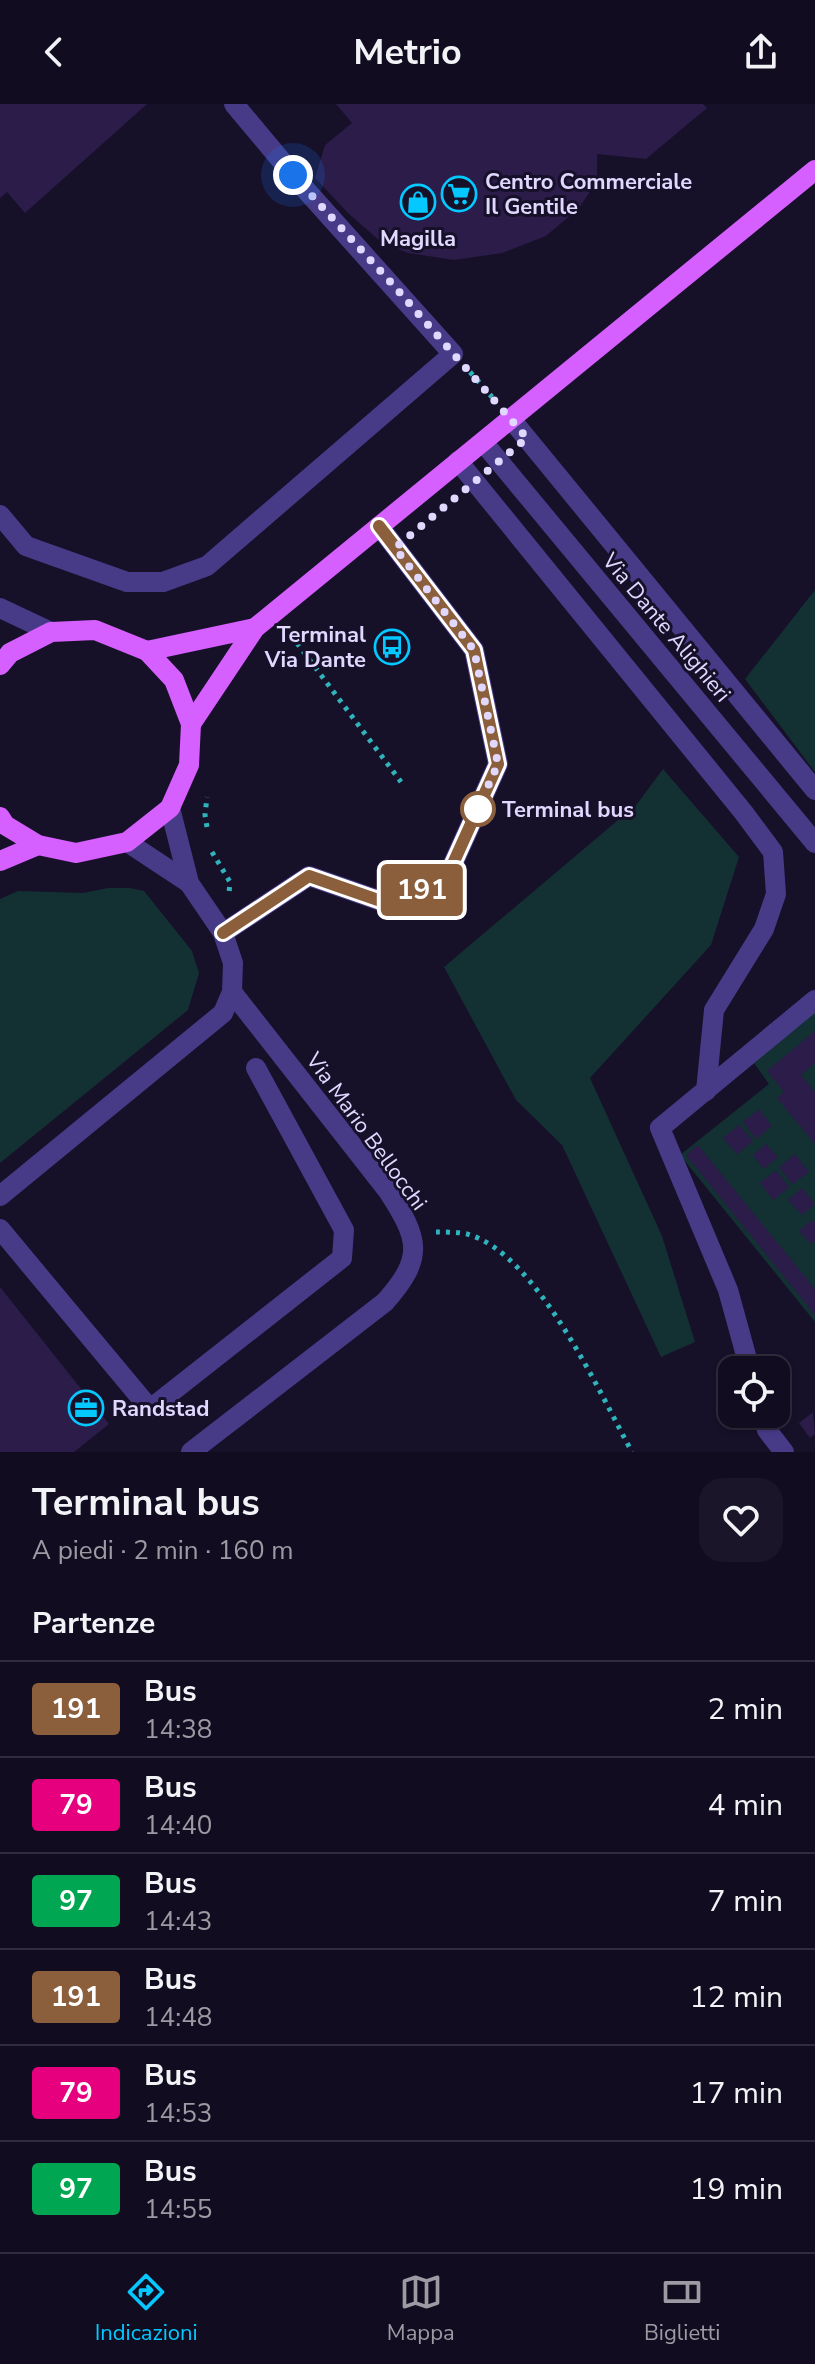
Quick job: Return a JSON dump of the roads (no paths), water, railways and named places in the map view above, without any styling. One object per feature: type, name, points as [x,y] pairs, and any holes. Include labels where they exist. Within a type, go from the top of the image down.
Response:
[{"type":"main road","points":[[191,724],[255,628],[815,170]]},
{"type":"main road","points":[[147,651],[255,628]]},
{"type":"main road","points":[[0,665],[10,653],[51,632],[95,630],[147,651],[174,680],[191,724],[189,765],[170,808],[127,842],[76,853],[38,845],[5,825],[0,817]]},
{"type":"main road","points":[[0,861],[38,845]]},
{"type":"street","points":[[0,515],[26,546],[127,582],[163,582],[207,566],[453,354],[305,189],[234,104]]},
{"type":"street","points":[[511,419],[815,790]]},
{"type":"street","name":"Via Dante Alighieri","points":[[483,442],[815,843]]},
{"type":"street","points":[[458,461],[773,852],[776,894],[764,929],[714,1010],[706,1091]]},
{"type":"street","points":[[223,933],[309,876],[401,908],[452,866],[498,764],[474,650],[379,526]]},
{"type":"street","points":[[0,608],[51,632]]},
{"type":"street","points":[[0,1196],[223,1013],[232,992],[233,963],[223,933],[189,883],[170,808]]},
{"type":"street","points":[[127,842],[189,883]]},
{"type":"street","name":"Via Mario Bellocchi","points":[[191,1452],[385,1302],[402,1282],[413,1261],[413,1240],[408,1223],[388,1191],[232,992]]},
{"type":"street","points":[[746,1356],[728,1290],[660,1128],[815,1000]]},
{"type":"street","points":[[0,1229],[150,1409],[342,1258],[344,1230],[256,1068]]},
{"type":"street","points":[[766,1428],[784,1452]]},
{"type":"place","name":"Centro Commerciale Il Gentile","points":[[459,194]]},
{"type":"place","name":"Magilla","points":[[418,202]]},
{"type":"place","name":"Terminal Via Dante","points":[[392,647]]},
{"type":"place","name":"Terminal bus","points":[[478,809]]},
{"type":"place","name":"Randstad","points":[[86,1408]]}]
